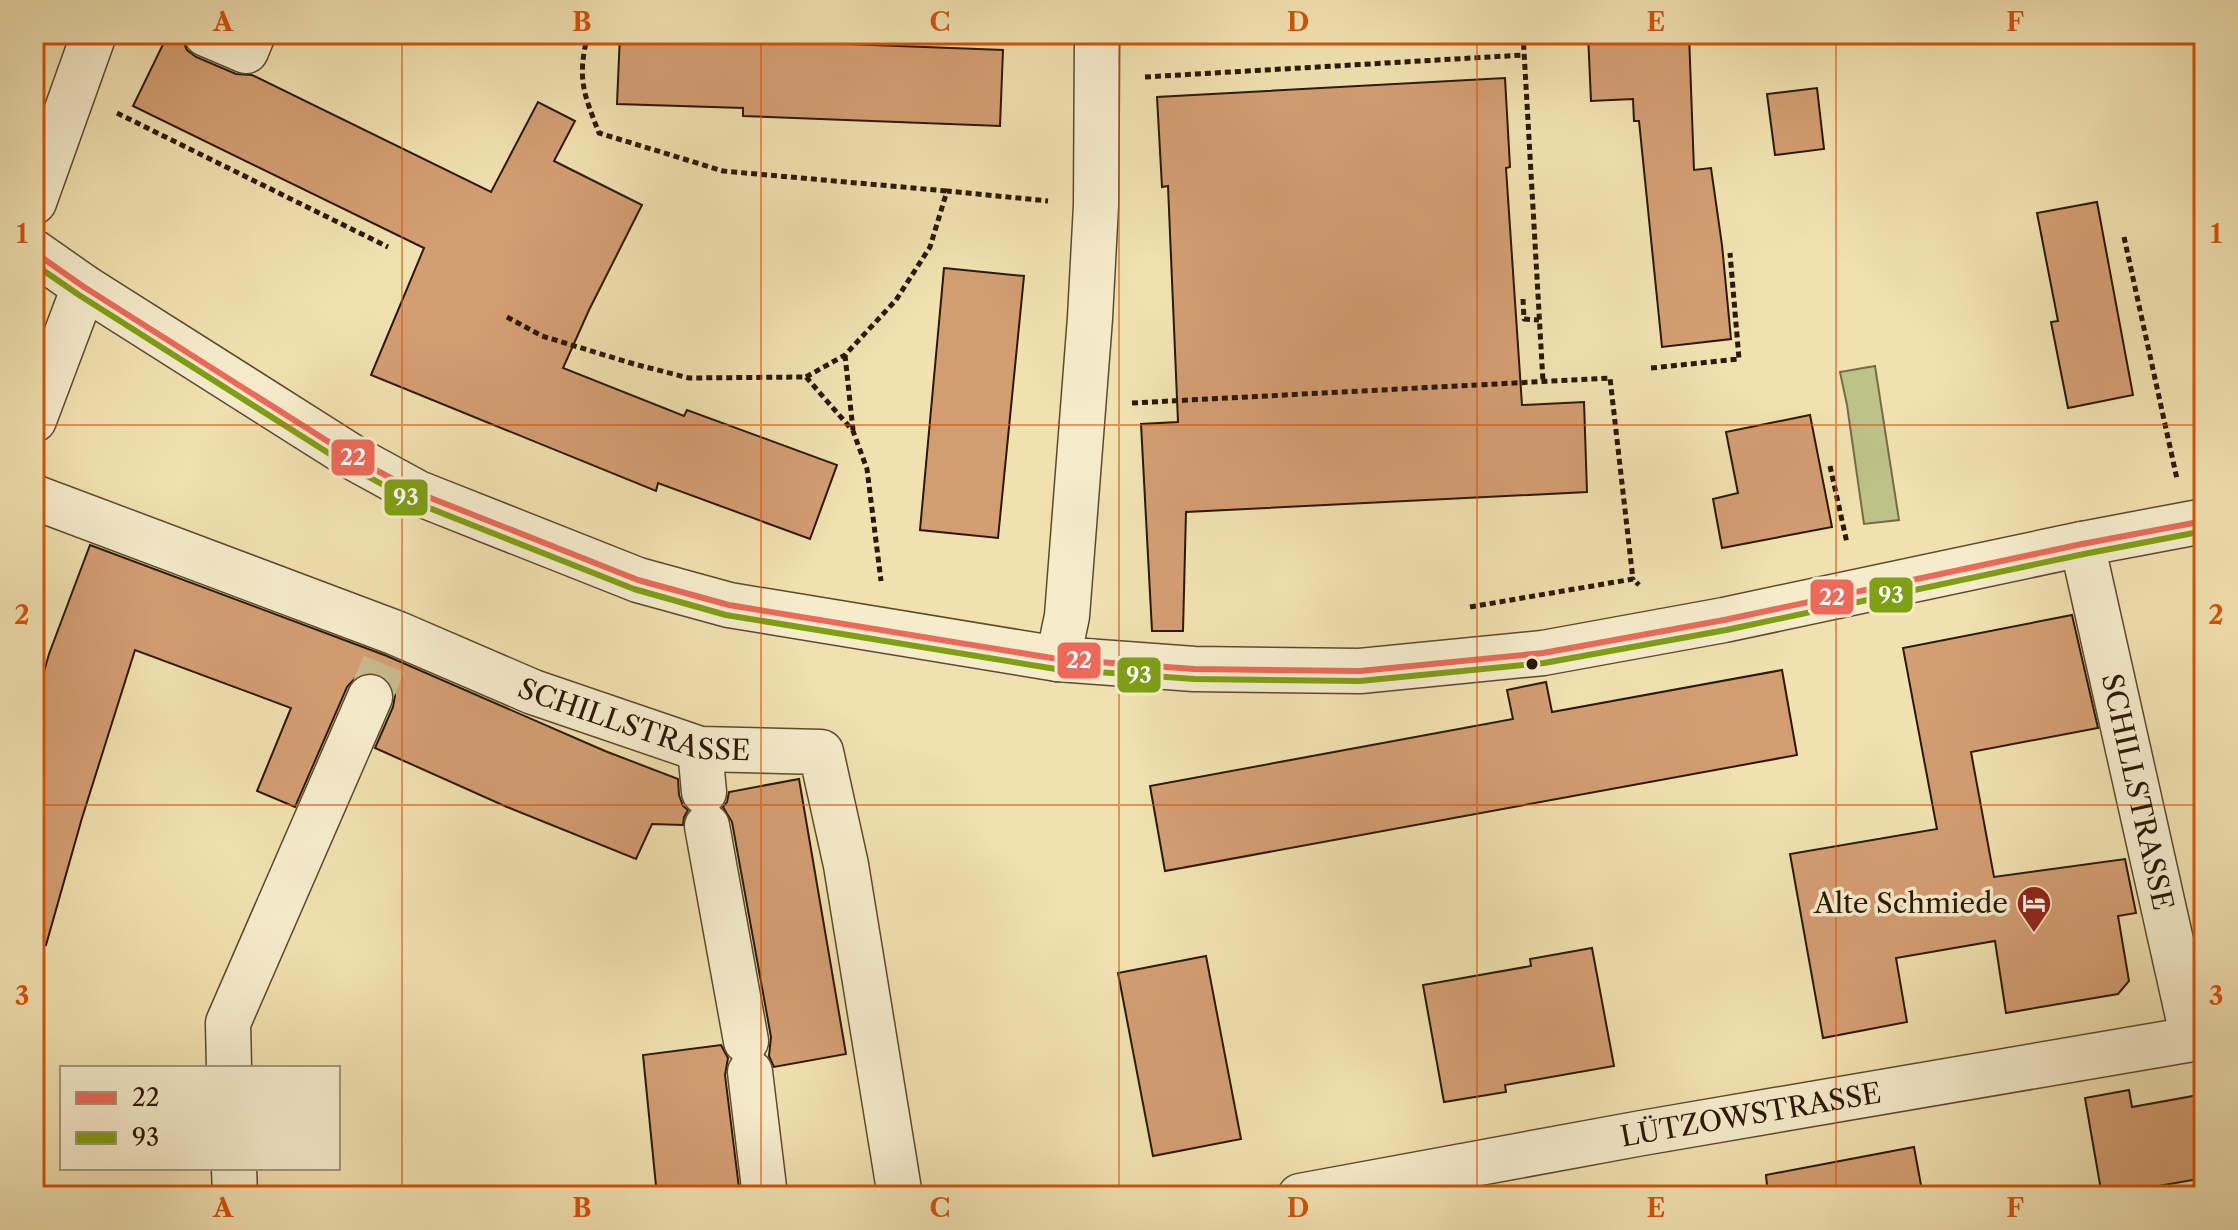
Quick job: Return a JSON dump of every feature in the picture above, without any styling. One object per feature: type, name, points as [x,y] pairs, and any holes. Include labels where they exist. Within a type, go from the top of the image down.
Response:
[{"type":"street","points":[[34,202],[94,34]]},
{"type":"street","points":[[206,34],[246,51],[253,34]]},
{"type":"street","points":[[1058,659],[1067,616],[1096,205],[1097,34]]},
{"type":"street","points":[[34,252],[354,458],[418,493],[638,580],[729,605],[1058,659],[1194,669],[1360,671],[1543,653],[1689,627],[2196,522]]},
{"type":"street","points":[[34,420],[84,287]]},
{"type":"street","name":"SCHILLSTRASSE","points":[[34,497],[383,665],[533,692],[700,749],[821,752],[846,865],[900,1196]]},
{"type":"street","name":"SCHILLSTRASSE","points":[[2082,544],[2199,1038]]},
{"type":"street","points":[[229,1066],[228,1023],[383,665]]},
{"type":"street","points":[[700,749],[705,809],[748,1057],[765,1196]]},
{"type":"street","name":"LÜTZOWSTRASSE","points":[[1300,1196],[1614,1138],[2199,1038]]},
{"type":"street","points":[[234,1170],[235,1196]]},
{"type":"path","points":[[588,34],[581,62],[584,95],[599,133],[723,171],[1096,205]]},
{"type":"path","points":[[1523,34],[1543,382]]},
{"type":"path","points":[[1098,80],[1524,55]]},
{"type":"path","points":[[74,92],[388,247]]},
{"type":"path","points":[[507,317],[542,336],[689,378],[806,377],[845,355],[896,300],[930,247],[947,191]]},
{"type":"path","points":[[2124,237],[2196,522]]},
{"type":"path","points":[[1651,368],[1739,359],[1730,253]]},
{"type":"path","points":[[1523,299],[1524,319],[1539,320]]},
{"type":"path","points":[[845,355],[853,431],[867,469],[883,593]]},
{"type":"path","points":[[806,377],[853,431]]},
{"type":"path","points":[[1083,405],[1610,378],[1642,636]]},
{"type":"path","points":[[1830,466],[1859,592]]},
{"type":"path","points":[[1461,609],[1633,579]]},
{"type":"path","points":[[1633,579],[1689,627]]},
{"type":"green space","points":[[1875,366],[1899,520],[1864,524],[1840,372]]},
{"type":"building","points":[[168,34],[183,41],[187,50],[196,57],[236,74],[252,75],[491,192],[538,102],[575,121],[554,161],[642,205],[563,368],[684,416],[687,410],[837,465],[810,539],[658,483],[656,491],[371,375],[424,248],[133,106]]},
{"type":"building","points":[[620,34],[746,34],[745,40],[1003,50],[1000,126],[743,116],[743,108],[617,104]]},
{"type":"building","points":[[1588,34],[1689,34],[1694,170],[1711,168],[1731,339],[1662,347],[1639,121],[1634,121],[1633,99],[1591,101]]},
{"type":"building","points":[[1505,78],[1510,167],[1506,168],[1522,405],[1584,402],[1587,492],[1186,512],[1183,631],[1152,631],[1141,424],[1178,422],[1168,186],[1162,187],[1157,97]]},
{"type":"building","points":[[1817,88],[1824,149],[1775,155],[1767,94]]},
{"type":"building","points":[[2097,202],[2133,395],[2068,408],[2051,322],[2058,321],[2037,213]]},
{"type":"building","points":[[944,268],[1024,276],[998,538],[920,530]]},
{"type":"building","points":[[1810,415],[1832,527],[1722,548],[1713,499],[1738,493],[1726,432]]},
{"type":"building","points":[[90,545],[387,656],[605,751],[678,779],[679,795],[688,810],[683,825],[652,824],[636,859],[507,807],[375,748],[395,695],[390,682],[379,674],[368,672],[356,677],[347,687],[295,807],[257,791],[291,708],[135,650],[46,945],[34,943],[34,707],[49,654]]},
{"type":"building","points":[[2072,615],[2098,728],[1971,752],[1994,877],[2125,859],[2136,913],[2118,916],[2129,981],[2118,994],[2006,1013],[1995,941],[1896,958],[1907,1022],[1823,1038],[1790,854],[1937,829],[1903,648]]},
{"type":"building","points":[[1782,670],[1797,755],[1165,871],[1150,786],[1513,719],[1507,690],[1546,682],[1552,712]]},
{"type":"building","points":[[799,779],[846,1054],[774,1067],[769,1056],[771,1037],[732,822],[723,807],[729,792]]},
{"type":"building","points":[[1592,948],[1614,1066],[1505,1085],[1506,1092],[1444,1102],[1423,985],[1531,966],[1530,959]]},
{"type":"building","points":[[1206,956],[1241,1139],[1153,1156],[1118,973]]},
{"type":"building","points":[[721,1045],[728,1058],[725,1075],[740,1196],[657,1196],[643,1055]]},
{"type":"building","points":[[2129,1090],[2132,1107],[2204,1094],[2204,1178],[2102,1196],[2085,1098]]},
{"type":"building","points":[[1914,1147],[1923,1196],[1768,1196],[1766,1175]]},
{"type":"tunnel","points":[[370,697],[384,664]]},
{"type":"transit line","name":"22","points":[[34,252],[354,458],[418,493],[638,580],[729,605],[1058,659],[1194,669],[1360,671],[1543,653],[1724,620],[2204,521]]},
{"type":"transit line","name":"93","points":[[34,264],[349,466],[414,502],[634,589],[726,615],[1056,669],[1194,679],[1360,681],[1544,663],[1726,630],[2204,531]]},
{"type":"place","name":"Alte Schmiede","points":[[2034,934]]}]
